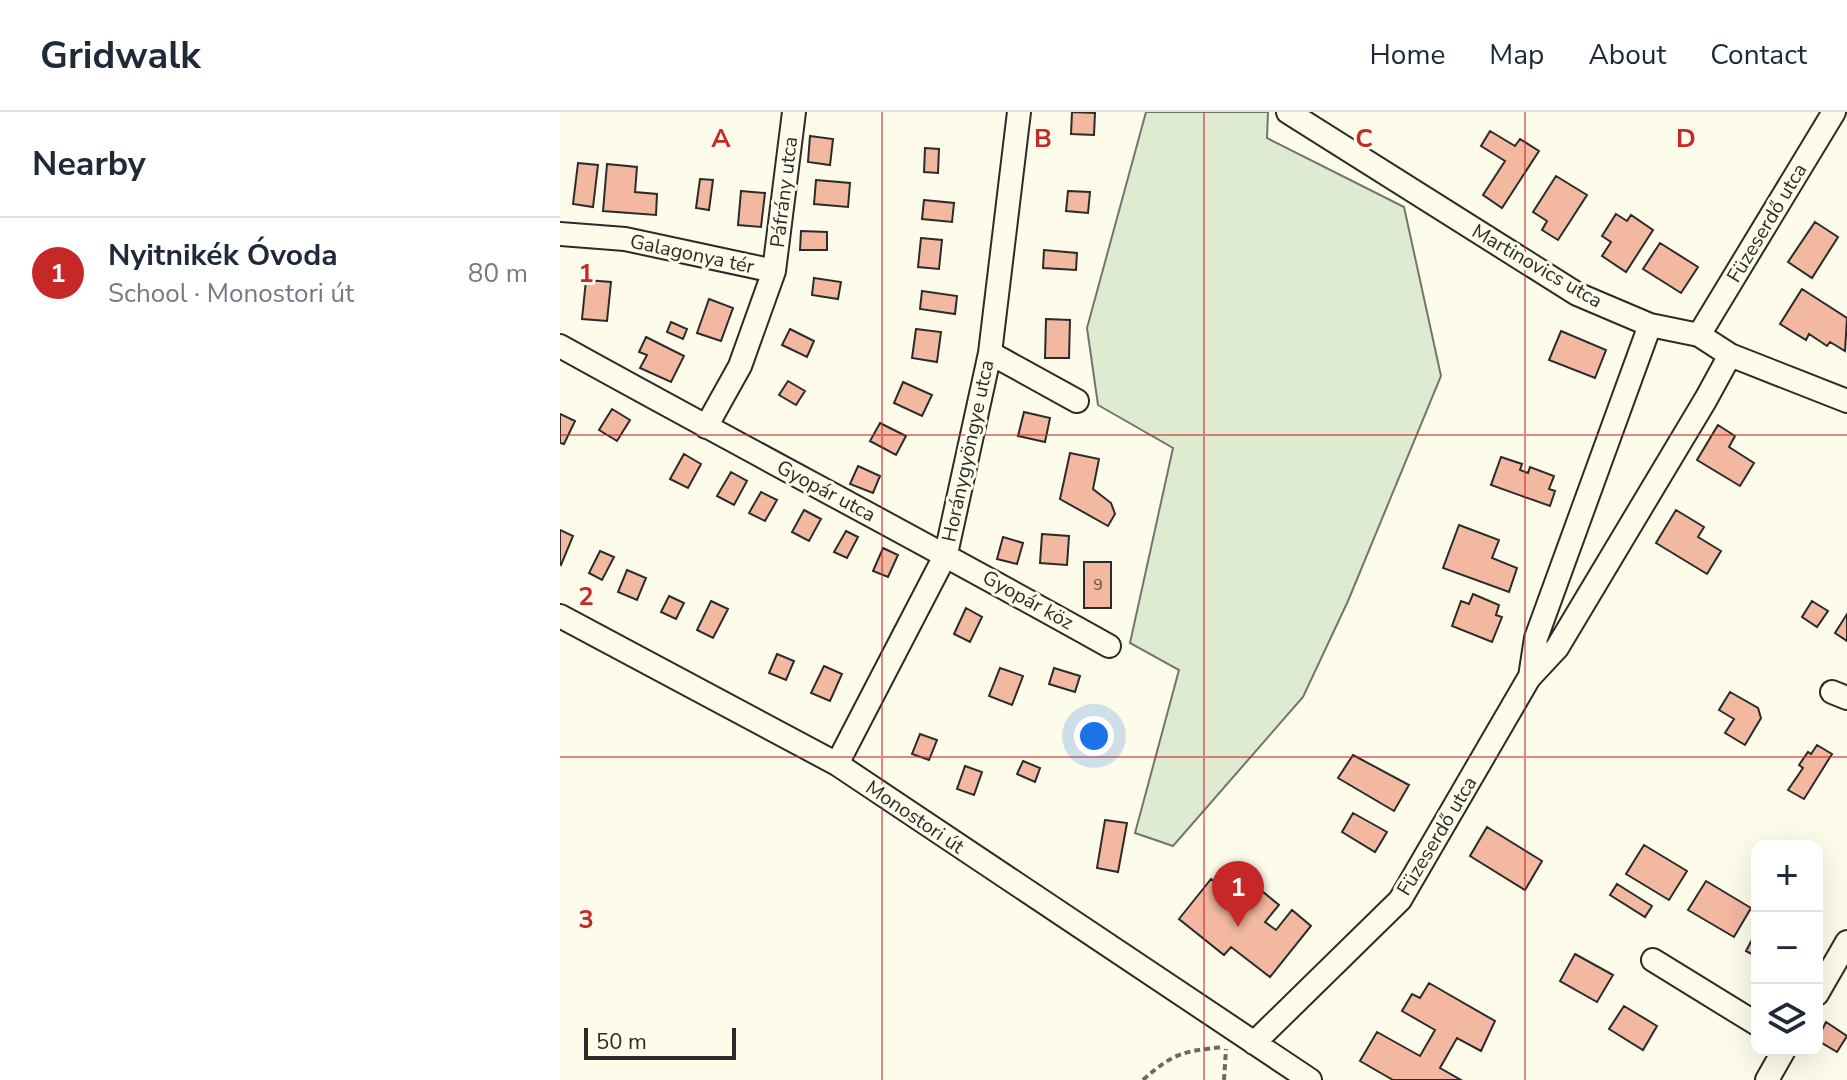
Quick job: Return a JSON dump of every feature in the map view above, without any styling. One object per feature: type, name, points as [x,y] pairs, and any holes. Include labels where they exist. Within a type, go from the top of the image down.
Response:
[{"type":"street","name":"Páfrány utca","points":[[774,271],[794,112]]},
{"type":"street","name":"Horánygyöngye utca","points":[[837,764],[946,554],[990,353],[1019,112]]},
{"type":"street","name":"Martinovics utca","points":[[1288,112],[1577,294],[1650,325],[1699,335],[1730,355],[1847,401]]},
{"type":"street","name":"Füzeserdő utca","points":[[1699,335],[1834,112]]},
{"type":"street","name":"Galagonya tér","points":[[560,234],[625,239],[774,271],[740,366],[706,427]]},
{"type":"street","name":"Füzeserdő utca","points":[[1529,678],[1536,638],[1650,325]]},
{"type":"street","points":[[560,346],[706,427]]},
{"type":"street","points":[[990,353],[1077,401]]},
{"type":"street","name":"Füzeserdő utca","points":[[1254,1043],[1400,900],[1529,678],[1557,648],[1730,355]]},
{"type":"street","name":"Gyopár utca","points":[[706,427],[946,554]]},
{"type":"street","name":"Gyopár köz","points":[[946,554],[1109,646]]},
{"type":"street","name":"Monostori út","points":[[560,616],[837,764],[1310,1080]]},
{"type":"street","points":[[1823,984],[1847,942]]},
{"type":"street","points":[[1653,960],[1751,1020]]},
{"type":"street","points":[[1767,1080],[1781,1056]]},
{"type":"path","points":[[1143,1080],[1167,1058],[1201,1049],[1226,1047],[1224,1080]]},
{"type":"green space","points":[[1146,112],[1268,112],[1267,138],[1404,207],[1441,376],[1348,601],[1303,697],[1173,846],[1135,833],[1179,670],[1130,643],[1173,448],[1098,405],[1087,328]]},
{"type":"building","points":[[1072,112],[1095,113],[1094,135],[1071,134]]},
{"type":"building","points":[[1490,131],[1515,146],[1520,139],[1539,151],[1502,208],[1483,195],[1505,161],[1481,146]]},
{"type":"building","points":[[810,136],[833,139],[830,165],[808,162]]},
{"type":"building","points":[[925,148],[939,149],[938,173],[924,172]]},
{"type":"building","points":[[578,163],[598,165],[593,207],[573,204]]},
{"type":"building","points":[[607,164],[637,167],[635,192],[657,194],[656,215],[603,211]]},
{"type":"building","points":[[1556,176],[1587,195],[1558,240],[1542,230],[1547,221],[1533,212]]},
{"type":"building","points":[[700,179],[713,180],[709,210],[696,208]]},
{"type":"building","points":[[816,180],[850,183],[848,207],[814,204]]},
{"type":"building","points":[[741,191],[765,193],[761,227],[738,225]]},
{"type":"building","points":[[1068,191],[1090,192],[1088,213],[1066,211]]},
{"type":"building","points":[[924,200],[954,203],[952,222],[922,219]]},
{"type":"building","points":[[1616,214],[1627,221],[1631,215],[1653,230],[1626,272],[1602,256],[1611,242],[1602,236]]},
{"type":"building","points":[[1815,222],[1838,237],[1812,278],[1788,262]]},
{"type":"building","points":[[801,231],[827,232],[827,250],[800,250]]},
{"type":"building","points":[[921,238],[942,240],[939,269],[918,267]]},
{"type":"building","points":[[1660,243],[1698,267],[1681,293],[1643,269]]},
{"type":"building","points":[[1044,250],[1077,253],[1076,270],[1043,268]]},
{"type":"building","points":[[814,278],[841,282],[838,299],[812,295]]},
{"type":"building","points":[[586,280],[611,282],[607,321],[582,319]]},
{"type":"building","points":[[1802,289],[1847,318],[1845,351],[1830,342],[1827,346],[1809,334],[1806,340],[1780,324]]},
{"type":"building","points":[[922,291],[957,296],[955,314],[920,309]]},
{"type":"building","points":[[709,299],[733,308],[721,341],[697,333]]},
{"type":"building","points":[[1046,319],[1070,320],[1069,358],[1045,358]]},
{"type":"building","points":[[671,322],[687,329],[683,339],[667,332]]},
{"type":"building","points":[[790,329],[814,341],[807,357],[782,345]]},
{"type":"building","points":[[916,329],[941,332],[937,362],[912,358]]},
{"type":"building","points":[[1561,331],[1606,350],[1595,378],[1549,360]]},
{"type":"building","points":[[646,337],[684,356],[671,382],[640,368],[647,355],[639,352]]},
{"type":"building","points":[[788,381],[805,391],[796,405],[779,395]]},
{"type":"building","points":[[903,382],[932,395],[922,416],[894,403]]},
{"type":"building","points":[[612,409],[630,420],[617,441],[599,430]]},
{"type":"building","points":[[1024,412],[1050,418],[1045,442],[1018,436]]},
{"type":"building","points":[[560,414],[575,421],[564,444],[560,443]]},
{"type":"building","points":[[880,423],[906,436],[896,455],[870,441]]},
{"type":"building","points":[[1718,425],[1735,436],[1729,447],[1754,463],[1740,486],[1697,460]]},
{"type":"building","points":[[1070,453],[1099,459],[1093,489],[1111,503],[1115,514],[1108,526],[1060,499]]},
{"type":"building","points":[[684,454],[701,464],[688,488],[670,479]]},
{"type":"building","points":[[1501,457],[1522,464],[1520,470],[1528,473],[1530,467],[1554,476],[1549,489],[1555,491],[1550,506],[1491,485]]},
{"type":"building","points":[[858,466],[880,476],[873,493],[850,484]]},
{"type":"building","points":[[731,472],[747,481],[734,505],[717,496]]},
{"type":"building","points":[[761,492],[777,500],[765,521],[749,513]]},
{"type":"building","points":[[804,510],[821,519],[809,541],[792,532]]},
{"type":"building","points":[[1676,510],[1704,527],[1698,537],[1721,551],[1707,574],[1656,543]]},
{"type":"building","points":[[1459,525],[1499,540],[1492,558],[1517,568],[1509,592],[1443,568]]},
{"type":"building","points":[[560,530],[573,536],[561,565],[560,564]]},
{"type":"building","points":[[846,531],[858,537],[847,558],[834,552]]},
{"type":"building","points":[[1042,534],[1069,536],[1067,565],[1040,563]]},
{"type":"building","points":[[1003,537],[1023,543],[1017,564],[997,559]]},
{"type":"building","points":[[883,548],[898,555],[888,577],[873,571]]},
{"type":"building","points":[[600,551],[614,557],[602,580],[589,573]]},
{"type":"building","points":[[1084,562],[1111,562],[1111,608],[1084,608]]},
{"type":"building","points":[[627,570],[646,578],[637,600],[618,592]]},
{"type":"building","points":[[1473,594],[1499,605],[1496,615],[1502,617],[1492,642],[1452,626],[1461,601],[1469,604]]},
{"type":"building","points":[[669,596],[684,603],[676,619],[661,612]]},
{"type":"building","points":[[711,601],[728,609],[713,638],[697,630]]},
{"type":"building","points":[[1812,601],[1828,611],[1817,627],[1802,617]]},
{"type":"building","points":[[966,608],[982,617],[970,642],[954,634]]},
{"type":"building","points":[[1847,614],[1847,641],[1835,633]]},
{"type":"building","points":[[777,654],[794,661],[786,680],[769,673]]},
{"type":"building","points":[[824,666],[842,674],[830,701],[811,693]]},
{"type":"building","points":[[1000,668],[1023,676],[1012,705],[989,696]]},
{"type":"building","points":[[1054,668],[1080,676],[1075,692],[1049,684]]},
{"type":"building","points":[[1730,692],[1758,708],[1761,718],[1745,745],[1725,733],[1734,719],[1719,710]]},
{"type":"building","points":[[920,734],[937,740],[929,760],[912,754]]},
{"type":"building","points":[[1817,745],[1832,754],[1804,799],[1788,790],[1803,768],[1799,765]]},
{"type":"building","points":[[1353,755],[1409,785],[1394,811],[1338,778]]},
{"type":"building","points":[[1023,761],[1040,768],[1035,782],[1017,774]]},
{"type":"building","points":[[965,766],[982,772],[974,795],[957,789]]},
{"type":"building","points":[[1353,813],[1387,832],[1375,852],[1342,832]]},
{"type":"building","points":[[1105,820],[1127,823],[1118,872],[1097,868]]},
{"type":"building","points":[[1487,827],[1542,861],[1525,890],[1470,856]]},
{"type":"building","points":[[1644,845],[1687,871],[1669,900],[1626,874]]},
{"type":"building","points":[[1232,867],[1252,883],[1238,900],[1248,908],[1262,891],[1279,905],[1265,922],[1276,930],[1292,910],[1311,926],[1270,977],[1231,947],[1224,955],[1179,919],[1211,879],[1218,884]]},
{"type":"building","points":[[1706,881],[1751,908],[1734,937],[1688,910]]},
{"type":"building","points":[[1617,884],[1652,906],[1645,917],[1610,895]]},
{"type":"building","points":[[1575,954],[1613,975],[1597,1002],[1560,981]]},
{"type":"building","points":[[1429,983],[1495,1021],[1481,1051],[1457,1038],[1440,1068],[1461,1080],[1393,1080],[1360,1061],[1377,1032],[1420,1056],[1435,1030],[1402,1011],[1412,994],[1420,998]]},
{"type":"building","points":[[1624,1006],[1657,1026],[1643,1050],[1609,1029]]},
{"type":"building","points":[[1826,1022],[1847,1036],[1837,1052],[1823,1044]]},
{"type":"place","name":"Nyitnikék Óvoda","points":[[1238,927]]}]
